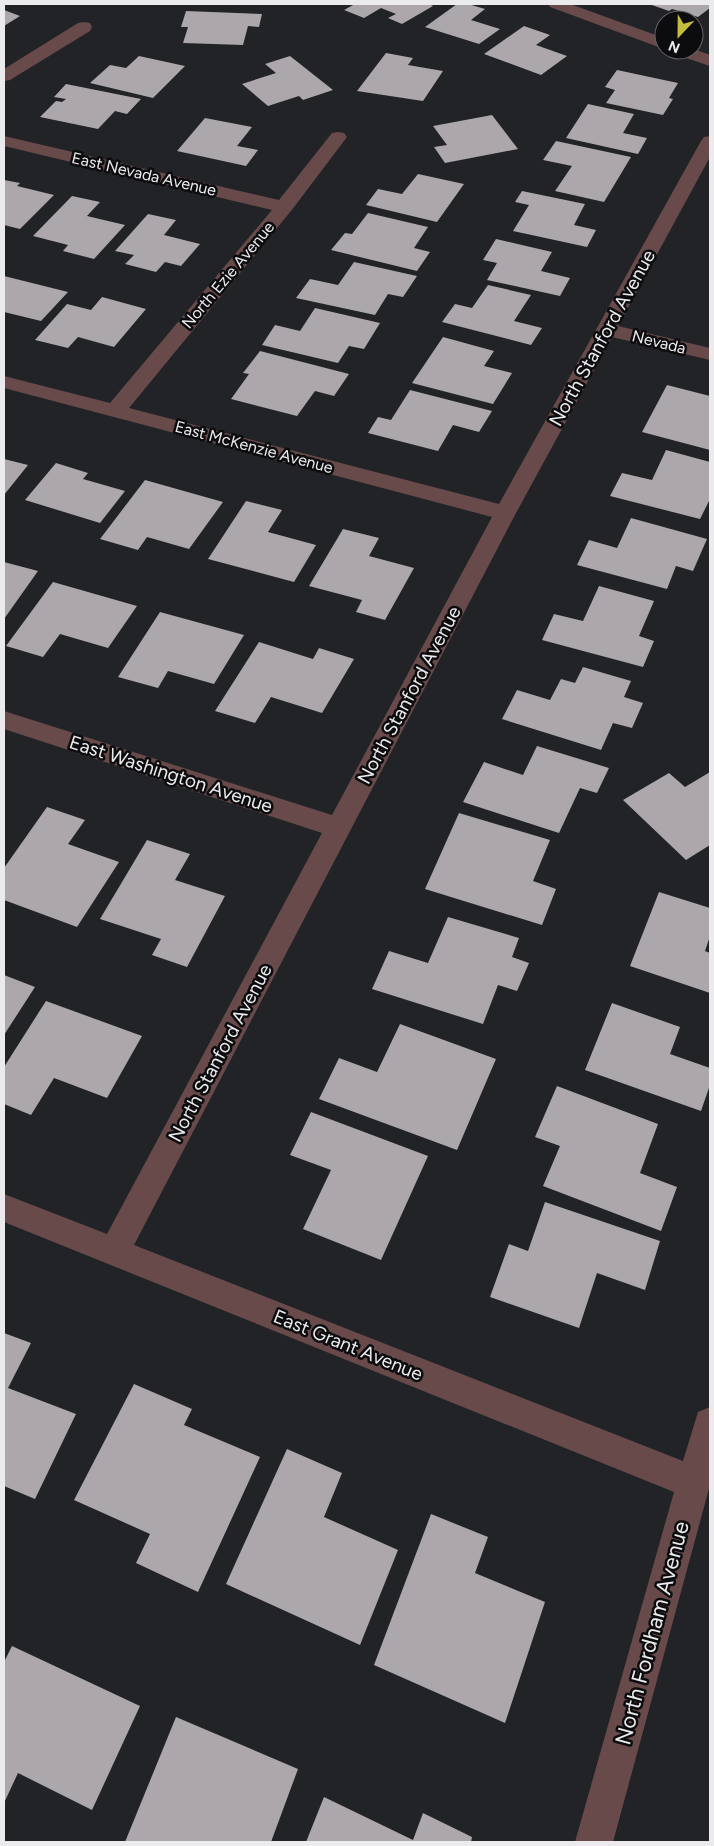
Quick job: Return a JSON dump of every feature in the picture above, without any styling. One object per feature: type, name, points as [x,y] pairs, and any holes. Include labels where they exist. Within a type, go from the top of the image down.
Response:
[{"type":"street","points":[[556,4],[654,40]]},
{"type":"street","points":[[4,76],[84,27]]},
{"type":"street","name":"North Ezie Avenue","points":[[116,411],[284,207],[338,137]]},
{"type":"street","name":"East Nevada Avenue","points":[[4,140],[284,207]]},
{"type":"street","name":"North Stanford Avenue","points":[[114,1252],[505,513],[710,141]]},
{"type":"street","name":"Nevada","points":[[607,330],[710,354]]},
{"type":"street","name":"East McKenzie Avenue","points":[[4,382],[505,513]]},
{"type":"street","name":"East Washington Avenue","points":[[4,720],[339,828]]},
{"type":"street","name":"East Grant Avenue","points":[[4,1208],[693,1482]]},
{"type":"street","name":"North Fordham Avenue","points":[[594,1842],[710,1424]]},
{"type":"building","points":[[355,4],[429,4],[433,6],[402,24],[388,18],[396,14],[381,8],[364,18],[344,10]]},
{"type":"building","points":[[457,4],[468,4],[485,9],[471,20],[500,29],[479,44],[425,27]]},
{"type":"building","points":[[649,4],[710,4],[710,8],[704,12],[704,10],[666,10]]},
{"type":"building","points":[[4,10],[20,16],[4,26]]},
{"type":"building","points":[[186,11],[262,14],[259,27],[248,26],[243,45],[183,43],[188,27],[181,27]]},
{"type":"building","points":[[524,26],[550,35],[536,45],[567,56],[541,75],[484,54]]},
{"type":"building","points":[[386,53],[413,58],[408,65],[443,71],[423,101],[357,91]]},
{"type":"building","points":[[139,56],[185,66],[153,98],[90,83],[110,65],[126,68]]},
{"type":"building","points":[[290,56],[333,90],[303,100],[299,96],[268,106],[242,84],[276,73],[265,64]]},
{"type":"building","points":[[617,70],[678,83],[669,98],[673,99],[663,115],[606,103],[615,90],[605,87]]},
{"type":"building","points":[[66,84],[141,99],[127,114],[115,111],[98,129],[40,117],[56,101],[62,102],[66,99],[54,97]]},
{"type":"building","points":[[588,104],[634,114],[623,133],[647,138],[638,154],[566,138]]},
{"type":"building","points":[[492,115],[518,149],[445,163],[434,147],[447,145],[433,126]]},
{"type":"building","points":[[205,118],[252,127],[237,146],[258,150],[246,166],[177,151]]},
{"type":"building","points":[[556,141],[631,157],[604,202],[555,191],[572,166],[543,160]]},
{"type":"building","points":[[418,174],[464,184],[437,222],[366,205],[378,189],[402,194]]},
{"type":"building","points":[[4,180],[20,183],[17,186],[54,195],[20,229],[4,225]]},
{"type":"building","points":[[522,191],[585,204],[574,225],[596,230],[587,247],[513,231],[529,205],[515,202]]},
{"type":"building","points":[[72,196],[100,202],[87,216],[125,225],[94,259],[63,251],[68,245],[33,236]]},
{"type":"building","points":[[368,213],[428,227],[414,248],[430,252],[417,271],[331,250],[345,233],[352,234]]},
{"type":"building","points":[[148,214],[176,220],[164,235],[200,244],[181,266],[165,262],[156,272],[125,264],[134,255],[115,251]]},
{"type":"building","points":[[496,239],[552,252],[541,271],[570,278],[560,296],[487,280],[497,263],[483,260]]},
{"type":"building","points":[[354,262],[417,276],[403,297],[388,294],[375,315],[296,298],[310,279],[338,285]]},
{"type":"building","points":[[4,276],[68,292],[41,321],[4,312]]},
{"type":"building","points":[[488,285],[531,295],[514,321],[542,328],[531,345],[442,322],[455,304],[472,308]]},
{"type":"building","points":[[102,297],[146,309],[114,347],[78,337],[68,348],[35,340],[67,304],[91,310]]},
{"type":"building","points":[[315,308],[380,323],[364,349],[349,346],[338,363],[262,345],[275,325],[300,331]]},
{"type":"building","points":[[443,337],[494,351],[484,366],[512,373],[493,404],[412,383]]},
{"type":"building","points":[[260,351],[349,374],[334,396],[315,391],[297,416],[231,399],[249,374],[243,373]]},
{"type":"building","points":[[667,385],[710,396],[710,450],[642,432]]},
{"type":"building","points":[[410,390],[492,411],[479,432],[453,425],[438,451],[368,433],[378,417],[391,420]]},
{"type":"building","points":[[666,450],[710,462],[710,499],[700,519],[610,496],[622,473],[652,480]]},
{"type":"building","points":[[4,459],[28,465],[4,495]]},
{"type":"building","points":[[56,463],[88,473],[83,479],[125,491],[100,523],[25,500]]},
{"type":"building","points":[[145,480],[223,502],[189,549],[147,537],[138,550],[100,539]]},
{"type":"building","points":[[246,501],[282,510],[268,532],[316,545],[294,582],[208,559]]},
{"type":"building","points":[[631,518],[707,539],[693,571],[676,566],[667,589],[577,565],[589,540],[617,548]]},
{"type":"building","points":[[343,529],[379,538],[369,556],[414,568],[385,620],[356,612],[362,600],[309,586]]},
{"type":"building","points":[[4,562],[38,571],[4,619]]},
{"type":"building","points":[[53,582],[137,606],[108,648],[60,634],[43,657],[6,646]]},
{"type":"building","points":[[599,586],[654,601],[639,636],[654,641],[643,667],[542,640],[554,614],[583,621]]},
{"type":"building","points":[[160,612],[244,635],[214,684],[168,671],[158,688],[118,677]]},
{"type":"building","points":[[259,642],[313,659],[319,648],[354,659],[322,713],[271,697],[255,723],[215,711]]},
{"type":"building","points":[[583,667],[631,681],[624,697],[643,703],[632,728],[613,723],[601,750],[502,719],[517,690],[550,700],[561,679],[575,683]]},
{"type":"building","points":[[537,746],[609,768],[597,793],[580,788],[559,833],[463,802],[484,762],[523,775]]},
{"type":"building","points":[[710,772],[710,845],[686,860],[623,800],[669,773],[685,787]]},
{"type":"building","points":[[47,807],[85,820],[68,844],[119,862],[77,927],[4,900],[4,868]]},
{"type":"building","points":[[459,813],[550,840],[533,881],[556,889],[542,925],[425,889]]},
{"type":"building","points":[[147,840],[190,854],[175,880],[225,896],[187,967],[152,955],[161,939],[100,919]]},
{"type":"building","points":[[659,892],[710,908],[710,936],[705,951],[710,953],[710,993],[630,966]]},
{"type":"building","points":[[448,917],[519,938],[512,957],[529,963],[517,991],[498,985],[483,1024],[372,989],[389,951],[428,963]]},
{"type":"building","points":[[4,975],[35,987],[4,1035]]},
{"type":"building","points":[[46,1001],[142,1036],[107,1098],[54,1078],[31,1115],[4,1104],[4,1067]]},
{"type":"building","points":[[612,1003],[680,1027],[670,1054],[710,1068],[710,1085],[701,1111],[585,1070]]},
{"type":"building","points":[[400,1024],[496,1059],[457,1150],[319,1099],[339,1058],[377,1072]]},
{"type":"building","points":[[557,1086],[658,1124],[640,1173],[677,1187],[661,1231],[543,1186],[560,1146],[535,1137]]},
{"type":"building","points":[[311,1112],[428,1156],[381,1260],[303,1229],[331,1170],[290,1155]]},
{"type":"building","points":[[545,1202],[660,1241],[645,1290],[597,1273],[579,1328],[490,1297],[509,1244],[528,1251]]},
{"type":"building","points":[[4,1333],[31,1343],[8,1388],[76,1414],[35,1499],[4,1486]]},
{"type":"building","points":[[134,1384],[192,1409],[184,1425],[260,1457],[198,1592],[136,1563],[150,1534],[74,1500]]},
{"type":"building","points":[[287,1449],[342,1473],[324,1517],[398,1550],[360,1645],[226,1584]]},
{"type":"building","points":[[431,1514],[488,1537],[475,1573],[545,1602],[505,1723],[374,1665]]},
{"type":"building","points":[[12,1646],[140,1706],[92,1810],[18,1773],[4,1803],[4,1662]]},
{"type":"building","points":[[176,1717],[298,1769],[271,1842],[125,1842]]},
{"type":"building","points":[[324,1797],[413,1840],[423,1813],[472,1837],[471,1842],[306,1842]]}]
